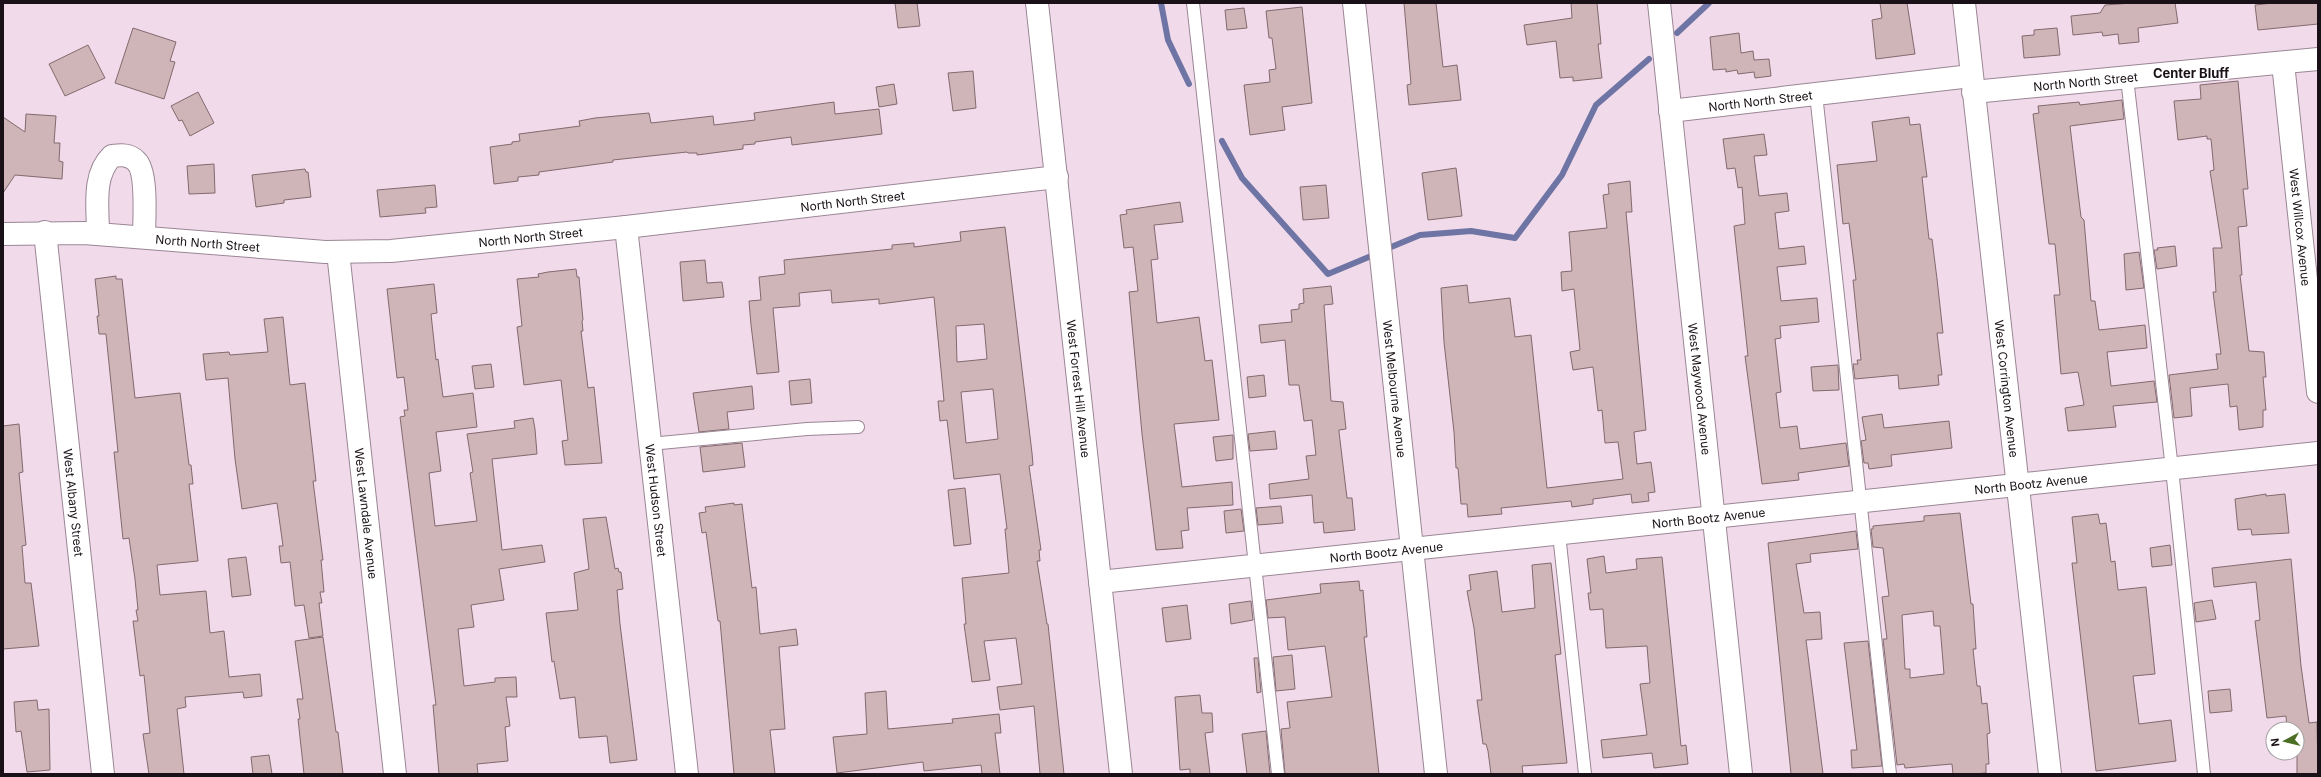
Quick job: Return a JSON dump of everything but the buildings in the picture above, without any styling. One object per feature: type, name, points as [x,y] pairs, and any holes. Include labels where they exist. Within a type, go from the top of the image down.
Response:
[{"type":"street","name":"West Forrest Hill Avenue","points":[[1038,3],[1121,774]]},
{"type":"street","name":"West Melbourne Avenue","points":[[1354,3],[1436,774]]},
{"type":"street","name":"West Maywood Avenue","points":[[1659,3],[1712,518],[1741,774]]},
{"type":"street","name":"West Corrington Avenue","points":[[1964,3],[2016,486],[2050,774]]},
{"type":"street","name":"North North Street","points":[[1670,111],[1816,94],[1972,84],[2127,78],[2318,59]]},
{"type":"street","name":"West Willcox Avenue","points":[[2283,63],[2318,392]]},
{"type":"street","points":[[98,234],[98,188],[101,172],[106,162],[112,156],[128,156],[137,161],[141,171],[143,184],[144,237]]},
{"type":"street","name":"North North Street","points":[[3,234],[45,232],[98,234],[338,252],[397,251],[626,228],[1057,177]]},
{"type":"street","name":"West Hudson Street","points":[[626,228],[687,774]]},
{"type":"street","name":"West Albany Street","points":[[45,232],[103,774]]},
{"type":"street","name":"West Lawndale Avenue","points":[[338,252],[395,774]]},
{"type":"street","name":"North Bootz Avenue","points":[[1100,582],[2318,453]]},
{"type":"lane","points":[[1193,3],[1278,774]]},
{"type":"lane","points":[[2127,78],[2172,469],[2204,774]]},
{"type":"lane","points":[[1816,94],[1890,774]]},
{"type":"lane","points":[[650,444],[858,427]]},
{"type":"lane","points":[[1559,534],[1585,774]]},
{"type":"waterway","points":[[1161,3],[1168,40],[1189,84]]},
{"type":"waterway","points":[[1677,33],[1709,3]]},
{"type":"waterway","points":[[1384,250],[1420,235],[1471,231],[1515,238],[1562,175],[1596,105],[1649,59]]},
{"type":"waterway","points":[[1222,141],[1242,178],[1328,274],[1376,254]]},
{"type":"district","name":"Center Bluff","points":[[2191,73]]}]
